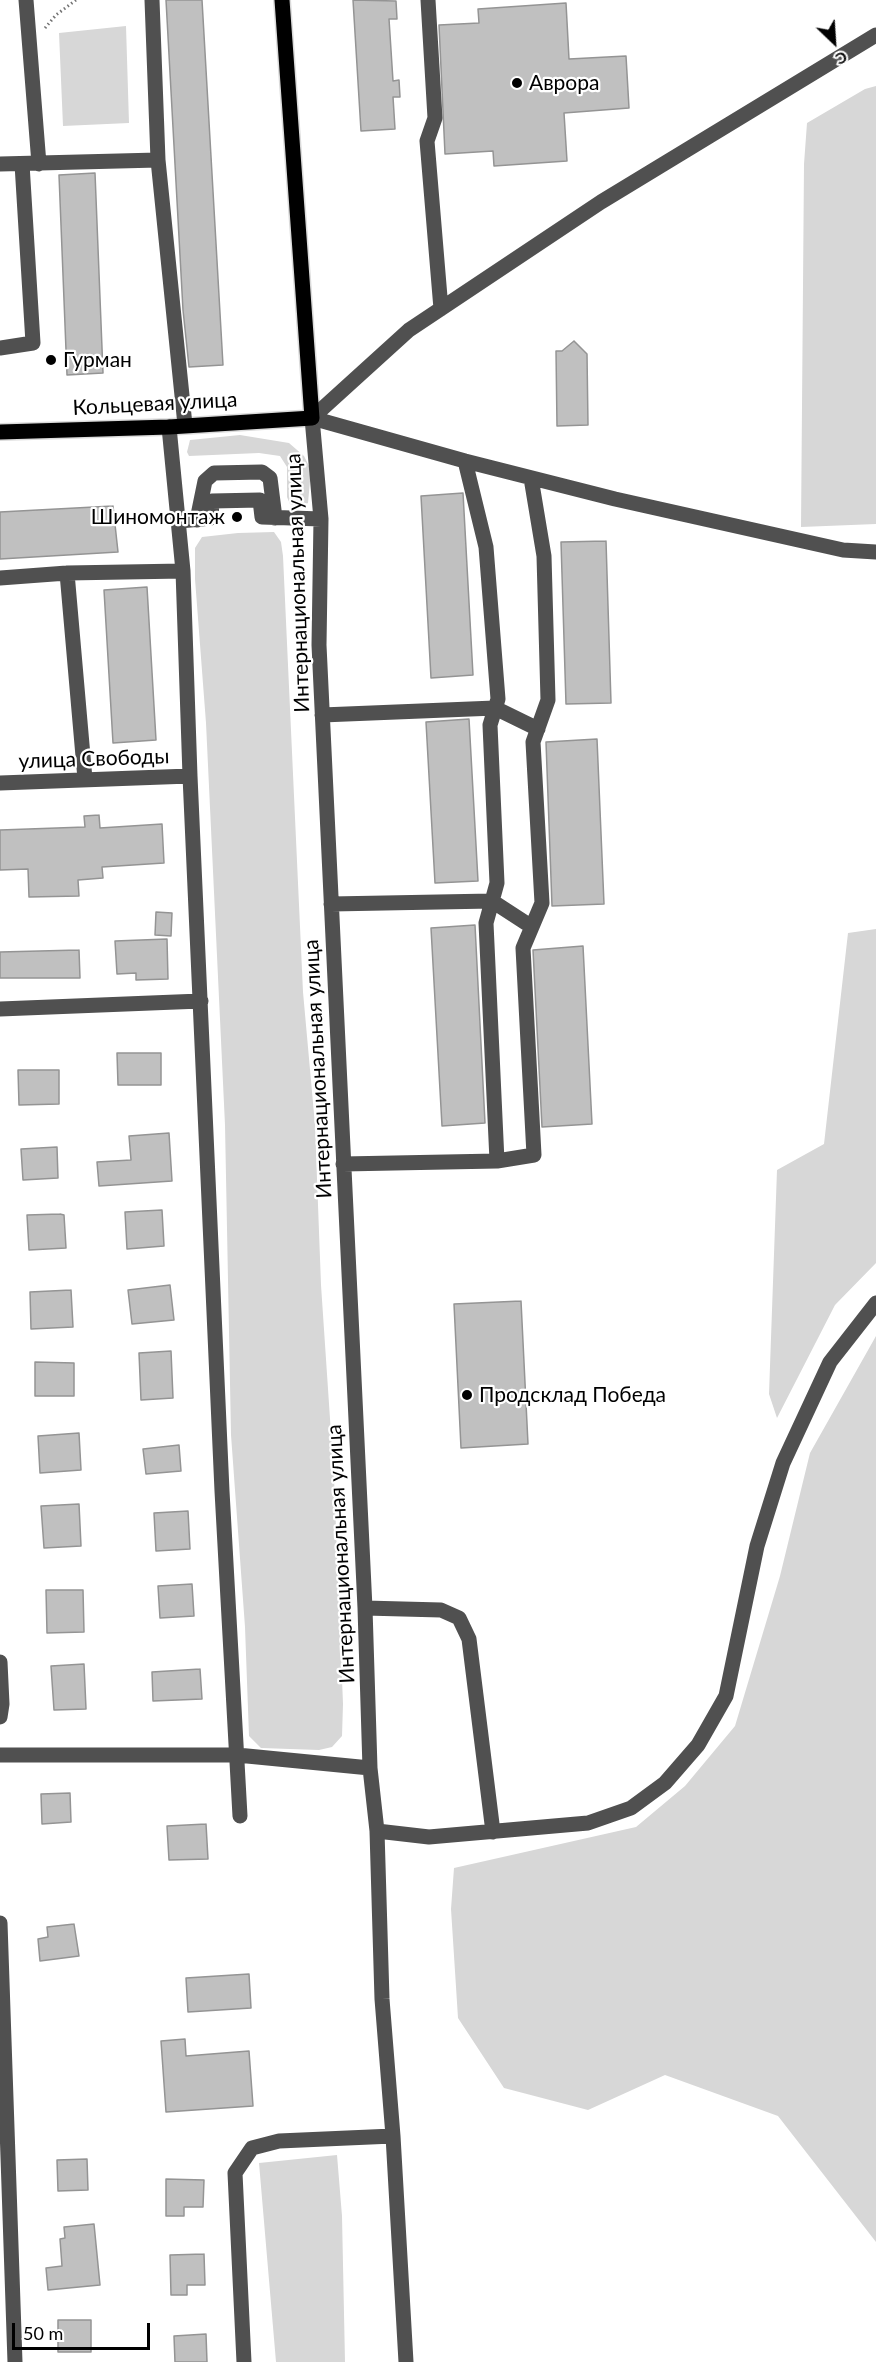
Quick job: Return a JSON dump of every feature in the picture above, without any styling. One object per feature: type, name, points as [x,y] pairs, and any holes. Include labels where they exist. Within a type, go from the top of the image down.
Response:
[{"type":"main road","name":"Интернациональная улица","points":[[282,0],[312,418]]},
{"type":"main road","name":"Кольцевая улица","points":[[0,432],[177,426],[312,418]]},
{"type":"street","points":[[26,0],[39,164]]},
{"type":"street","points":[[152,0],[158,160],[177,426],[222,1491],[240,1816]]},
{"type":"street","points":[[428,0],[435,118],[427,141],[441,309]]},
{"type":"street","points":[[312,418],[409,330],[601,202],[876,35]]},
{"type":"street","points":[[0,164],[158,160]]},
{"type":"street","points":[[0,348],[33,343],[22,164]]},
{"type":"street","points":[[312,418],[531,478],[843,550],[876,552]]},
{"type":"street","name":"Интернациональная улица","points":[[312,418],[321,519],[319,645],[365,1608],[370,1768],[377,1831],[382,1999],[393,2136],[406,2362]]},
{"type":"street","points":[[465,460],[486,547],[498,699],[490,725],[497,883],[486,923],[497,1161]]},
{"type":"street","points":[[197,520],[206,481],[214,473],[224,472],[262,472],[270,478],[275,518]]},
{"type":"street","points":[[343,1164],[497,1161],[534,1155],[523,948],[542,903],[533,742],[548,700],[548,688],[544,556],[531,478]]},
{"type":"street","points":[[180,521],[211,518],[212,501],[260,500],[262,517],[321,519]]},
{"type":"street","points":[[0,578],[67,573],[183,571]]},
{"type":"street","points":[[67,573],[85,780]]},
{"type":"street","points":[[322,715],[495,708],[538,729]]},
{"type":"street","name":"улица Свободы","points":[[0,783],[190,776]]},
{"type":"street","points":[[331,904],[492,901],[532,927]]},
{"type":"street","points":[[0,1009],[201,1001]]},
{"type":"street","points":[[377,1831],[429,1837],[588,1823],[631,1808],[665,1783],[698,1745],[726,1696],[757,1546],[783,1463],[831,1362],[876,1303]]},
{"type":"street","points":[[365,1608],[441,1610],[459,1618],[469,1639],[493,1832]]},
{"type":"street","points":[[0,1662],[2,1704],[0,1717]]},
{"type":"street","points":[[0,1755],[237,1755],[370,1768]]},
{"type":"street","points":[[0,1923],[15,2362]]},
{"type":"street","points":[[244,2362],[235,2173],[252,2148],[279,2141],[393,2136]]},
{"type":"path","points":[[30,45],[56,15],[76,0]]},
{"type":"shaded area","points":[[126,26],[129,123],[63,126],[59,33]]},
{"type":"shaded area","points":[[876,86],[876,524],[801,527],[804,164],[807,123],[865,89]]},
{"type":"shaded area","points":[[240,435],[289,443],[304,456],[311,470],[308,503],[299,507],[290,504],[287,497],[287,467],[280,456],[259,453],[189,456],[187,452],[190,440]]},
{"type":"shaded area","points":[[274,532],[281,542],[283,556],[303,992],[315,1125],[321,1285],[334,1478],[343,1704],[342,1736],[332,1747],[319,1750],[261,1748],[249,1736],[245,1627],[231,1435],[225,1125],[206,723],[195,579],[195,548],[202,537]]},
{"type":"shaded area","points":[[876,929],[876,1263],[835,1305],[777,1418],[769,1394],[777,1170],[824,1144],[848,933]]},
{"type":"shaded area","points":[[876,1336],[876,2242],[778,2116],[665,2075],[588,2110],[504,2088],[458,2018],[451,1909],[454,1868],[636,1827],[685,1786],[735,1726],[780,1576],[810,1453]]},
{"type":"shaded area","points":[[337,2155],[342,2216],[345,2362],[276,2362],[259,2163]]},
{"type":"building","points":[[166,0],[202,0],[223,365],[189,367],[183,310]]},
{"type":"building","points":[[353,0],[396,1],[397,19],[389,19],[393,81],[399,80],[400,97],[393,97],[395,129],[361,131]]},
{"type":"building","points":[[566,3],[569,59],[626,56],[629,108],[564,113],[567,161],[494,166],[493,151],[445,154],[439,25],[479,23],[478,9]]},
{"type":"building","points":[[95,173],[103,373],[67,375],[59,175]]},
{"type":"building","points":[[574,341],[587,354],[588,425],[557,426],[556,351],[562,351]]},
{"type":"building","points":[[463,493],[473,675],[431,678],[421,496]]},
{"type":"building","points":[[113,506],[118,552],[0,559],[0,512]]},
{"type":"building","points":[[606,541],[611,703],[566,704],[561,542]]},
{"type":"building","points":[[147,587],[156,740],[113,743],[104,590]]},
{"type":"building","points":[[469,719],[478,881],[435,883],[426,722]]},
{"type":"building","points":[[597,739],[604,904],[552,906],[546,742]]},
{"type":"building","points":[[99,815],[100,828],[162,824],[164,863],[102,867],[103,878],[78,880],[79,896],[29,897],[28,869],[0,870],[0,830],[85,827],[84,816]]},
{"type":"building","points":[[156,912],[172,913],[171,936],[155,935]]},
{"type":"building","points":[[475,925],[485,1123],[442,1126],[431,928]]},
{"type":"building","points":[[167,939],[168,979],[136,980],[136,973],[117,974],[115,941]]},
{"type":"building","points":[[583,946],[592,1124],[542,1127],[533,950]]},
{"type":"building","points":[[79,950],[80,978],[0,978],[0,952]]},
{"type":"building","points":[[117,1053],[161,1053],[161,1085],[118,1085]]},
{"type":"building","points":[[18,1070],[59,1070],[59,1104],[19,1105]]},
{"type":"building","points":[[169,1133],[172,1181],[99,1186],[97,1162],[131,1160],[129,1136]]},
{"type":"building","points":[[57,1147],[58,1178],[23,1180],[21,1149]]},
{"type":"building","points":[[162,1210],[164,1246],[127,1249],[125,1212]]},
{"type":"building","points":[[27,1215],[64,1215],[66,1248],[29,1250]]},
{"type":"building","points":[[170,1285],[174,1320],[132,1324],[128,1290]]},
{"type":"building","points":[[71,1290],[73,1327],[31,1329],[30,1292]]},
{"type":"building","points":[[521,1301],[528,1444],[461,1448],[454,1304]]},
{"type":"building","points":[[171,1351],[173,1398],[141,1400],[139,1353]]},
{"type":"building","points":[[35,1362],[74,1363],[74,1396],[35,1396]]},
{"type":"building","points":[[79,1433],[81,1470],[40,1473],[38,1436]]},
{"type":"building","points":[[179,1445],[181,1471],[146,1474],[143,1449]]},
{"type":"building","points":[[79,1504],[81,1546],[44,1548],[41,1506]]},
{"type":"building","points":[[188,1511],[190,1549],[156,1551],[154,1513]]},
{"type":"building","points":[[192,1584],[194,1616],[160,1618],[158,1586]]},
{"type":"building","points":[[46,1590],[83,1590],[84,1632],[47,1633]]},
{"type":"building","points":[[84,1664],[86,1709],[54,1710],[51,1666]]},
{"type":"building","points":[[200,1669],[202,1699],[153,1701],[152,1672]]},
{"type":"building","points":[[70,1793],[71,1822],[42,1824],[41,1794]]},
{"type":"building","points":[[206,1824],[208,1859],[169,1860],[167,1826]]},
{"type":"building","points":[[74,1924],[79,1956],[40,1961],[38,1939],[48,1937],[47,1927]]},
{"type":"building","points":[[249,1974],[251,2008],[188,2012],[186,1978]]},
{"type":"building","points":[[185,2039],[186,2056],[249,2051],[253,2106],[166,2112],[161,2041]]},
{"type":"building","points":[[87,2159],[88,2190],[58,2191],[57,2160]]},
{"type":"building","points":[[166,2179],[204,2180],[203,2207],[184,2207],[184,2216],[166,2216]]},
{"type":"building","points":[[94,2224],[100,2285],[48,2290],[46,2268],[62,2266],[60,2239],[65,2238],[64,2227]]},
{"type":"building","points":[[204,2254],[205,2285],[187,2285],[187,2295],[171,2295],[170,2255]]},
{"type":"building","points":[[58,2320],[91,2320],[91,2352],[58,2352]]},
{"type":"building","points":[[206,2334],[207,2362],[175,2362],[174,2336]]},
{"type":"place","name":"Аврора","points":[[517,83]]},
{"type":"place","name":"Гурман","points":[[51,360]]},
{"type":"place","name":"Шиномонтаж","points":[[237,517]]},
{"type":"place","name":"Продсклад Победа","points":[[467,1395]]}]
